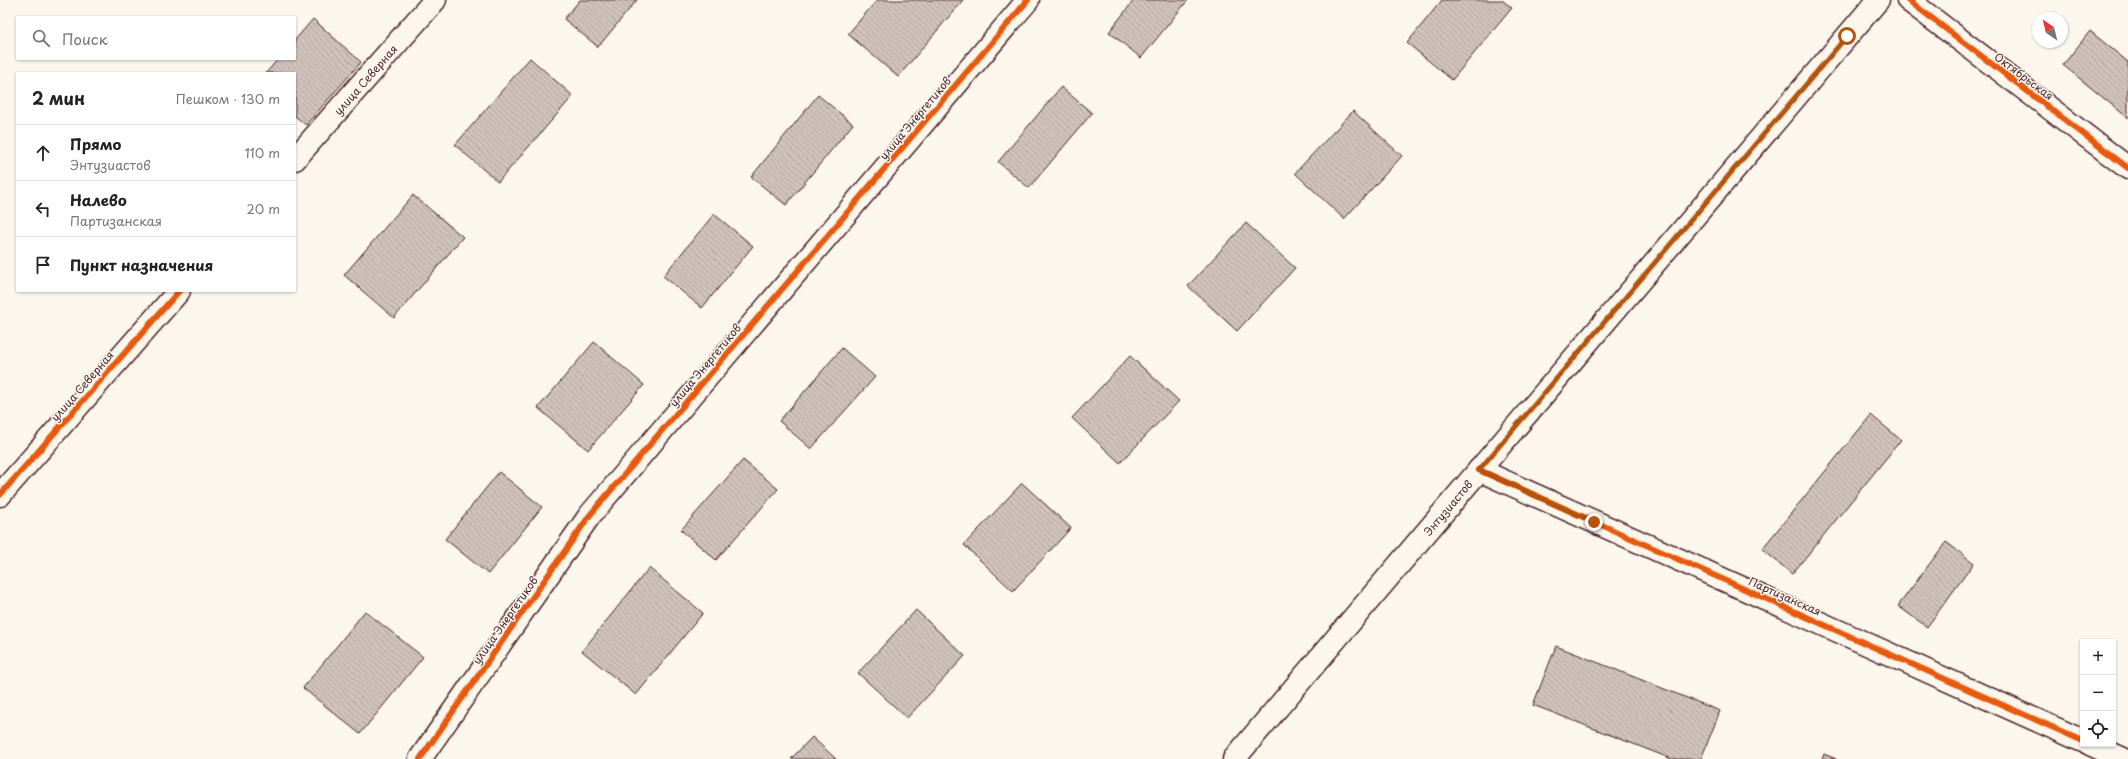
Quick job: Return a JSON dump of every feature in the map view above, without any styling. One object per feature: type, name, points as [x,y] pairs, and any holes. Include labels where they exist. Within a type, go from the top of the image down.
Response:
[{"type":"street","name":"улица Северная","points":[[296,158],[435,0]]},
{"type":"street","name":"улица Энергетиков","points":[[420,759],[590,515],[1028,0]]},
{"type":"street","name":"Энтузиастов","points":[[1234,759],[1878,0]]},
{"type":"street","name":"Октябрьская","points":[[1908,0],[2128,168]]},
{"type":"street","name":"улица Северная","points":[[0,495],[178,292]]},
{"type":"street","name":"Партизанская","points":[[1479,470],[2080,740]]},
{"type":"street","points":[[2097,747],[2123,759]]},
{"type":"building","points":[[580,0],[637,0],[598,47],[564,19]]},
{"type":"building","points":[[877,0],[963,0],[898,77],[848,34]]},
{"type":"building","points":[[1134,0],[1188,0],[1141,58],[1109,32]]},
{"type":"building","points":[[1442,0],[1502,0],[1512,8],[1452,80],[1407,43]]},
{"type":"building","points":[[313,19],[361,62],[306,125],[296,117],[296,72],[267,72],[277,60],[296,60],[296,39]]},
{"type":"building","points":[[2090,31],[2128,62],[2128,118],[2063,65]]},
{"type":"building","points":[[530,58],[573,96],[498,182],[455,145]]},
{"type":"building","points":[[1061,87],[1092,113],[1029,188],[998,162]]},
{"type":"building","points":[[818,95],[853,124],[786,205],[751,177]]},
{"type":"building","points":[[1353,111],[1402,156],[1344,219],[1295,173]]},
{"type":"building","points":[[413,195],[463,237],[394,318],[344,275]]},
{"type":"building","points":[[714,214],[753,246],[702,308],[663,276]]},
{"type":"building","points":[[1246,223],[1295,268],[1237,331],[1188,286]]},
{"type":"building","points":[[594,342],[644,385],[588,450],[538,408]]},
{"type":"building","points":[[842,348],[875,377],[811,449],[779,421]]},
{"type":"building","points":[[1130,356],[1179,401],[1120,463],[1072,418]]},
{"type":"building","points":[[1871,415],[1901,440],[1792,574],[1762,549]]},
{"type":"building","points":[[743,460],[778,489],[716,560],[681,530]]},
{"type":"building","points":[[499,472],[542,507],[488,574],[445,539]]},
{"type":"building","points":[[1022,483],[1071,528],[1013,591],[964,545]]},
{"type":"building","points":[[1946,542],[1974,563],[1927,627],[1898,606]]},
{"type":"building","points":[[649,568],[703,613],[636,695],[582,651]]},
{"type":"building","points":[[916,610],[965,656],[907,718],[858,673]]},
{"type":"building","points":[[365,611],[423,657],[360,734],[303,688]]},
{"type":"building","points":[[1556,646],[1720,711],[1701,759],[1672,759],[1533,705]]},
{"type":"building","points":[[812,737],[836,759],[791,759]]},
{"type":"building","points":[[1824,754],[1836,759],[1822,759]]},
{"type":"cycle path","points":[[420,759],[590,515],[1028,0]]},
{"type":"cycle path","points":[[1908,0],[2128,168]]},
{"type":"cycle path","points":[[0,495],[178,292]]},
{"type":"cycle path","points":[[1479,470],[2080,740]]},
{"type":"route","points":[[1594,522],[1479,470],[1847,36]]}]
